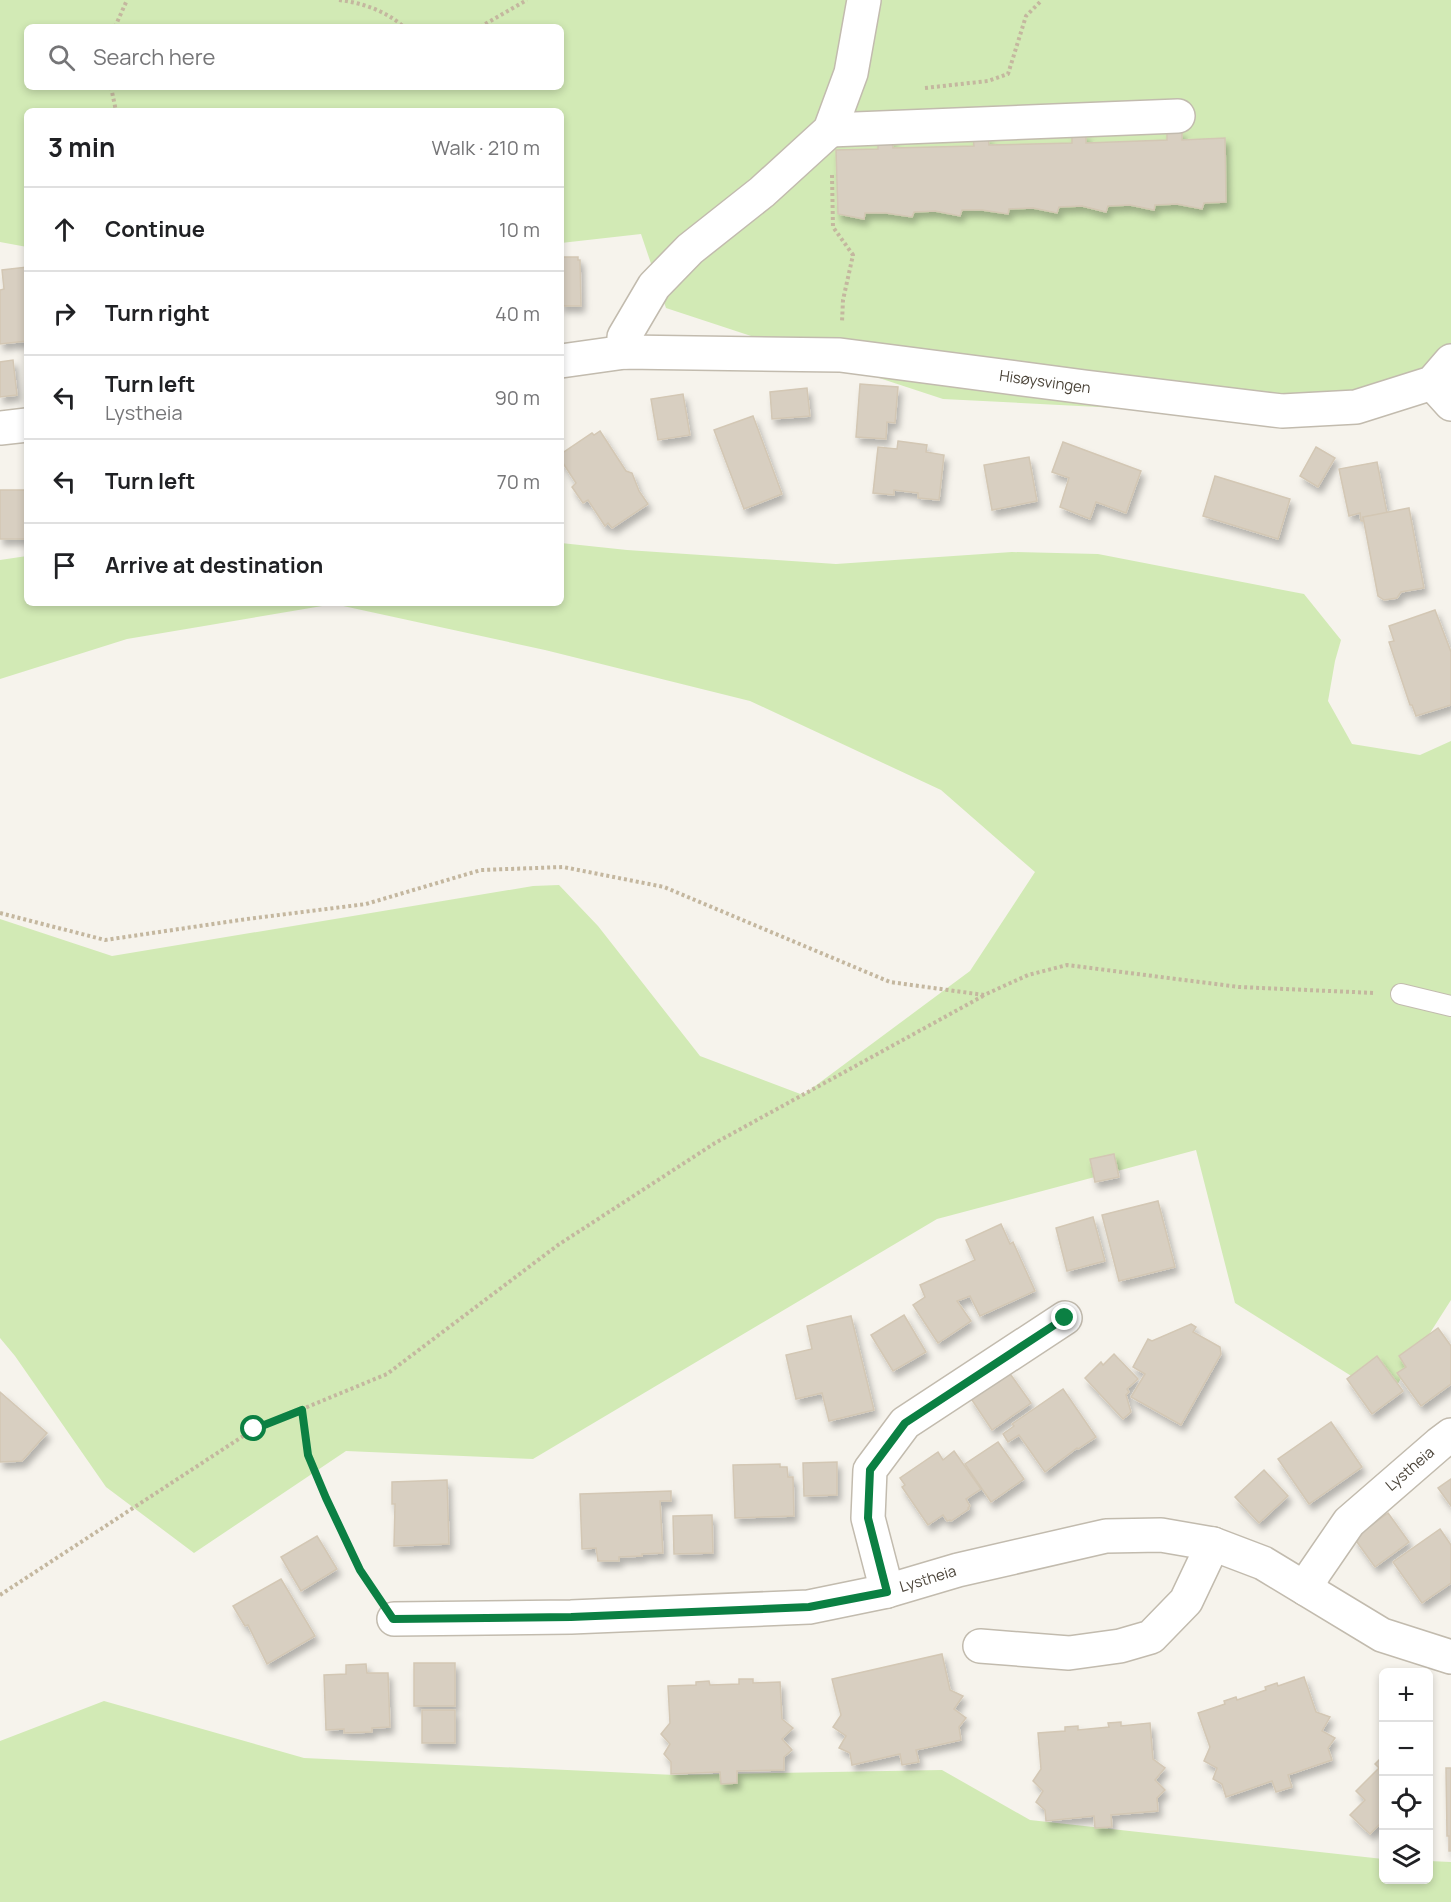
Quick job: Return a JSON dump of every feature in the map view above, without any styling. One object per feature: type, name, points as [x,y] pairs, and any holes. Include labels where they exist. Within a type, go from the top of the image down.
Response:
[{"type":"street","points":[[625,352],[624,337],[654,286],[690,249],[762,192],[830,130],[851,73],[864,0]]},
{"type":"street","points":[[830,130],[1178,116]]},
{"type":"street","name":"Hisøysvingen","points":[[564,361],[625,352],[840,355],[1282,411],[1356,407],[1445,382]]},
{"type":"street","points":[[0,428],[24,424]]},
{"type":"street","points":[[887,1592],[868,1518],[870,1470],[905,1423],[1065,1318]]},
{"type":"street","name":"Lystheia","points":[[1306,1589],[1348,1522],[1451,1436]]},
{"type":"street","name":"Lystheia","points":[[393,1619],[571,1617],[809,1607],[887,1592],[958,1570],[1106,1536],[1161,1535],[1213,1544],[1263,1563],[1382,1635],[1451,1657]]},
{"type":"street","points":[[980,1646],[1069,1653],[1120,1647],[1151,1637],[1186,1601],[1213,1544]]},
{"type":"lane","points":[[1401,994],[1451,1006]]},
{"type":"path","points":[[116,24],[127,0]]},
{"type":"path","points":[[339,0],[357,2],[392,17],[400,24]]},
{"type":"path","points":[[485,24],[527,0]]},
{"type":"path","points":[[920,89],[987,81],[1008,74],[1026,16],[1042,0]]},
{"type":"path","points":[[112,90],[115,108]]},
{"type":"path","points":[[830,130],[833,227],[853,255],[843,300],[840,355]]},
{"type":"path","points":[[0,913],[105,940],[366,904],[481,870],[563,867],[664,887],[890,982],[984,995]]},
{"type":"path","points":[[0,1594],[254,1429],[387,1374],[558,1245],[715,1143],[984,995],[1028,975],[1067,965],[1239,987],[1401,994]]},
{"type":"path","points":[[302,1410],[308,1455],[326,1498],[360,1570],[393,1619]]},
{"type":"green space","points":[[0,0],[1451,0],[1451,398],[1292,417],[943,399],[666,308],[641,234],[564,243],[564,108],[24,108],[24,246],[0,242]]},
{"type":"green space","points":[[564,543],[627,550],[836,564],[1012,552],[1098,554],[1304,594],[1341,640],[1328,701],[1352,744],[1420,755],[1451,741],[1451,1300],[1388,1399],[1235,1303],[1196,1150],[937,1219],[533,1459],[346,1451],[194,1553],[106,1487],[0,1338],[0,919],[112,956],[533,886],[559,885],[598,926],[700,1056],[803,1095],[970,971],[1035,872],[941,790],[750,701],[545,650],[343,606],[564,606]]},
{"type":"green space","points":[[24,556],[24,606],[322,606],[127,639],[0,679],[0,560]]},
{"type":"green space","points":[[104,1701],[304,1758],[675,1775],[942,1770],[1030,1820],[1379,1859],[1379,1884],[1433,1884],[1433,1861],[1451,1862],[1451,1902],[0,1902],[0,1741]]},
{"type":"building","points":[[1167,132],[1182,132],[1182,140],[1225,138],[1226,202],[1204,203],[1202,209],[1177,204],[1155,205],[1154,210],[1130,205],[1108,206],[1106,212],[1082,206],[1059,207],[1057,213],[1033,208],[1009,209],[1008,214],[962,210],[960,216],[935,211],[914,212],[912,217],[865,213],[864,219],[838,214],[836,150],[878,149],[878,141],[892,141],[893,148],[974,146],[973,138],[988,138],[989,145],[1072,143],[1072,135],[1086,135],[1086,143],[1167,140]]},
{"type":"building","points":[[564,257],[578,257],[580,260],[581,306],[564,306]]},
{"type":"building","points":[[24,267],[24,341],[0,344],[0,290],[4,289],[2,270]]},
{"type":"building","points":[[13,360],[17,395],[0,397],[0,362]]},
{"type":"building","points":[[860,384],[898,387],[895,423],[887,422],[886,439],[856,437]]},
{"type":"building","points":[[807,388],[810,416],[772,419],[770,392]]},
{"type":"building","points":[[683,394],[690,435],[658,440],[651,399]]},
{"type":"building","points":[[753,416],[782,494],[744,509],[714,430]]},
{"type":"building","points":[[600,431],[626,471],[632,473],[639,491],[648,504],[612,528],[608,523],[605,526],[588,500],[583,503],[572,487],[576,483],[564,465],[564,452],[592,433],[594,435]]},
{"type":"building","points":[[898,441],[927,445],[926,452],[944,455],[939,500],[918,498],[918,493],[894,490],[894,495],[873,493],[878,447],[897,449]]},
{"type":"building","points":[[1063,442],[1141,471],[1126,513],[1096,502],[1090,519],[1060,507],[1069,478],[1052,472]]},
{"type":"building","points":[[1316,447],[1335,458],[1318,487],[1300,476]]},
{"type":"building","points":[[1029,457],[1037,501],[992,510],[984,465]]},
{"type":"building","points":[[1377,462],[1387,513],[1363,517],[1364,521],[1361,521],[1360,513],[1349,516],[1339,469]]},
{"type":"building","points":[[1215,476],[1290,499],[1278,539],[1203,516]]},
{"type":"building","points":[[0,490],[24,490],[24,539],[0,539]]},
{"type":"building","points":[[1409,508],[1424,588],[1401,592],[1397,598],[1384,600],[1378,596],[1363,517]]},
{"type":"building","points":[[1435,610],[1451,652],[1451,705],[1416,716],[1410,705],[1389,642],[1394,641],[1389,626]]},
{"type":"building","points":[[1114,1154],[1119,1177],[1095,1182],[1090,1159]]},
{"type":"building","points":[[1158,1201],[1175,1267],[1119,1281],[1102,1215]]},
{"type":"building","points":[[1093,1217],[1105,1261],[1067,1271],[1056,1228]]},
{"type":"building","points":[[1001,1224],[1010,1244],[1013,1242],[1035,1291],[980,1316],[970,1296],[957,1301],[971,1321],[938,1343],[913,1305],[925,1297],[920,1285],[975,1260],[966,1240]]},
{"type":"building","points":[[904,1315],[926,1352],[893,1371],[871,1335]]},
{"type":"building","points":[[851,1316],[874,1410],[829,1421],[822,1393],[796,1399],[786,1355],[812,1349],[807,1326]]},
{"type":"building","points":[[1191,1324],[1196,1327],[1193,1332],[1220,1347],[1221,1354],[1181,1425],[1131,1397],[1145,1374],[1133,1367],[1148,1339],[1152,1341]]},
{"type":"building","points":[[1438,1328],[1451,1346],[1451,1384],[1421,1406],[1397,1373],[1406,1367],[1399,1356]]},
{"type":"building","points":[[1114,1354],[1138,1379],[1127,1389],[1129,1392],[1126,1395],[1131,1412],[1123,1419],[1085,1378],[1101,1362],[1103,1365]]},
{"type":"building","points":[[1377,1356],[1403,1391],[1372,1414],[1347,1379]]},
{"type":"building","points":[[1008,1371],[1031,1403],[992,1430],[970,1397]]},
{"type":"building","points":[[1063,1389],[1096,1437],[1045,1472],[1019,1435],[1008,1442],[1003,1434],[1014,1426],[1012,1424]]},
{"type":"building","points":[[0,1392],[47,1433],[22,1461],[0,1462]]},
{"type":"building","points":[[1331,1422],[1362,1467],[1309,1504],[1278,1459]]},
{"type":"building","points":[[998,1442],[1024,1479],[991,1502],[965,1464]]},
{"type":"building","points":[[954,1451],[981,1489],[966,1499],[970,1506],[969,1509],[951,1521],[947,1521],[943,1515],[928,1525],[902,1487],[905,1485],[900,1478],[938,1452],[943,1460]]},
{"type":"building","points":[[837,1462],[837,1495],[804,1496],[803,1463]]},
{"type":"building","points":[[780,1464],[780,1467],[787,1467],[788,1477],[793,1477],[794,1516],[735,1518],[733,1465]]},
{"type":"building","points":[[1264,1470],[1288,1496],[1259,1523],[1235,1497]]},
{"type":"building","points":[[1451,1479],[1451,1506],[1438,1488]]},
{"type":"building","points":[[447,1480],[449,1544],[394,1546],[395,1504],[392,1504],[392,1482]]},
{"type":"building","points":[[671,1491],[671,1501],[660,1501],[663,1553],[619,1557],[619,1561],[598,1561],[596,1548],[582,1549],[580,1494]]},
{"type":"building","points":[[1388,1513],[1409,1542],[1375,1567],[1354,1538]]},
{"type":"building","points":[[712,1515],[713,1553],[674,1554],[673,1516]]},
{"type":"building","points":[[1440,1529],[1451,1545],[1451,1583],[1422,1603],[1393,1562]]},
{"type":"building","points":[[317,1536],[337,1569],[301,1591],[281,1557]]},
{"type":"building","points":[[281,1579],[315,1636],[267,1664],[248,1625],[245,1626],[233,1606]]},
{"type":"building","points":[[942,1654],[950,1690],[963,1696],[954,1709],[966,1718],[959,1727],[961,1740],[916,1750],[919,1762],[902,1765],[900,1754],[852,1765],[850,1753],[839,1748],[846,1736],[833,1727],[841,1715],[832,1679]]},
{"type":"building","points":[[414,1663],[455,1663],[455,1706],[414,1706]]},
{"type":"building","points":[[366,1664],[367,1673],[388,1673],[390,1727],[372,1728],[372,1732],[344,1733],[344,1729],[326,1730],[324,1675],[346,1674],[346,1665]]},
{"type":"building","points":[[1304,1677],[1316,1712],[1330,1717],[1322,1731],[1335,1738],[1328,1748],[1332,1760],[1288,1775],[1292,1787],[1276,1792],[1272,1781],[1226,1797],[1222,1784],[1213,1779],[1217,1768],[1204,1761],[1210,1747],[1198,1713],[1225,1704],[1224,1701],[1236,1697],[1237,1700],[1266,1690],[1265,1687],[1277,1683],[1278,1686]]},
{"type":"building","points":[[739,1679],[753,1679],[753,1683],[780,1682],[782,1719],[793,1728],[782,1739],[792,1750],[784,1757],[784,1770],[737,1771],[737,1783],[721,1784],[720,1772],[671,1774],[671,1762],[664,1754],[670,1744],[661,1734],[670,1723],[668,1686],[696,1685],[696,1682],[709,1681],[710,1685],[739,1684]]},
{"type":"building","points":[[422,1710],[455,1710],[455,1743],[422,1743]]},
{"type":"building","points":[[1121,1722],[1121,1726],[1150,1723],[1153,1759],[1165,1768],[1155,1780],[1165,1790],[1157,1798],[1158,1811],[1111,1815],[1112,1827],[1095,1828],[1094,1816],[1046,1821],[1045,1810],[1036,1802],[1043,1791],[1033,1781],[1041,1769],[1038,1733],[1065,1731],[1065,1727],[1078,1726],[1078,1730],[1109,1727],[1108,1723]]},
{"type":"building","points":[[1379,1768],[1379,1825],[1370,1834],[1350,1815],[1365,1800],[1356,1791]]},
{"type":"building","points":[[1446,1768],[1451,1768],[1451,1851],[1449,1851],[1449,1836],[1447,1836]]},
{"type":"route","points":[[254,1429],[302,1410],[308,1455],[326,1498],[360,1570],[393,1619],[571,1617],[809,1607],[887,1592],[868,1518],[870,1470],[905,1423],[1065,1318]]}]
